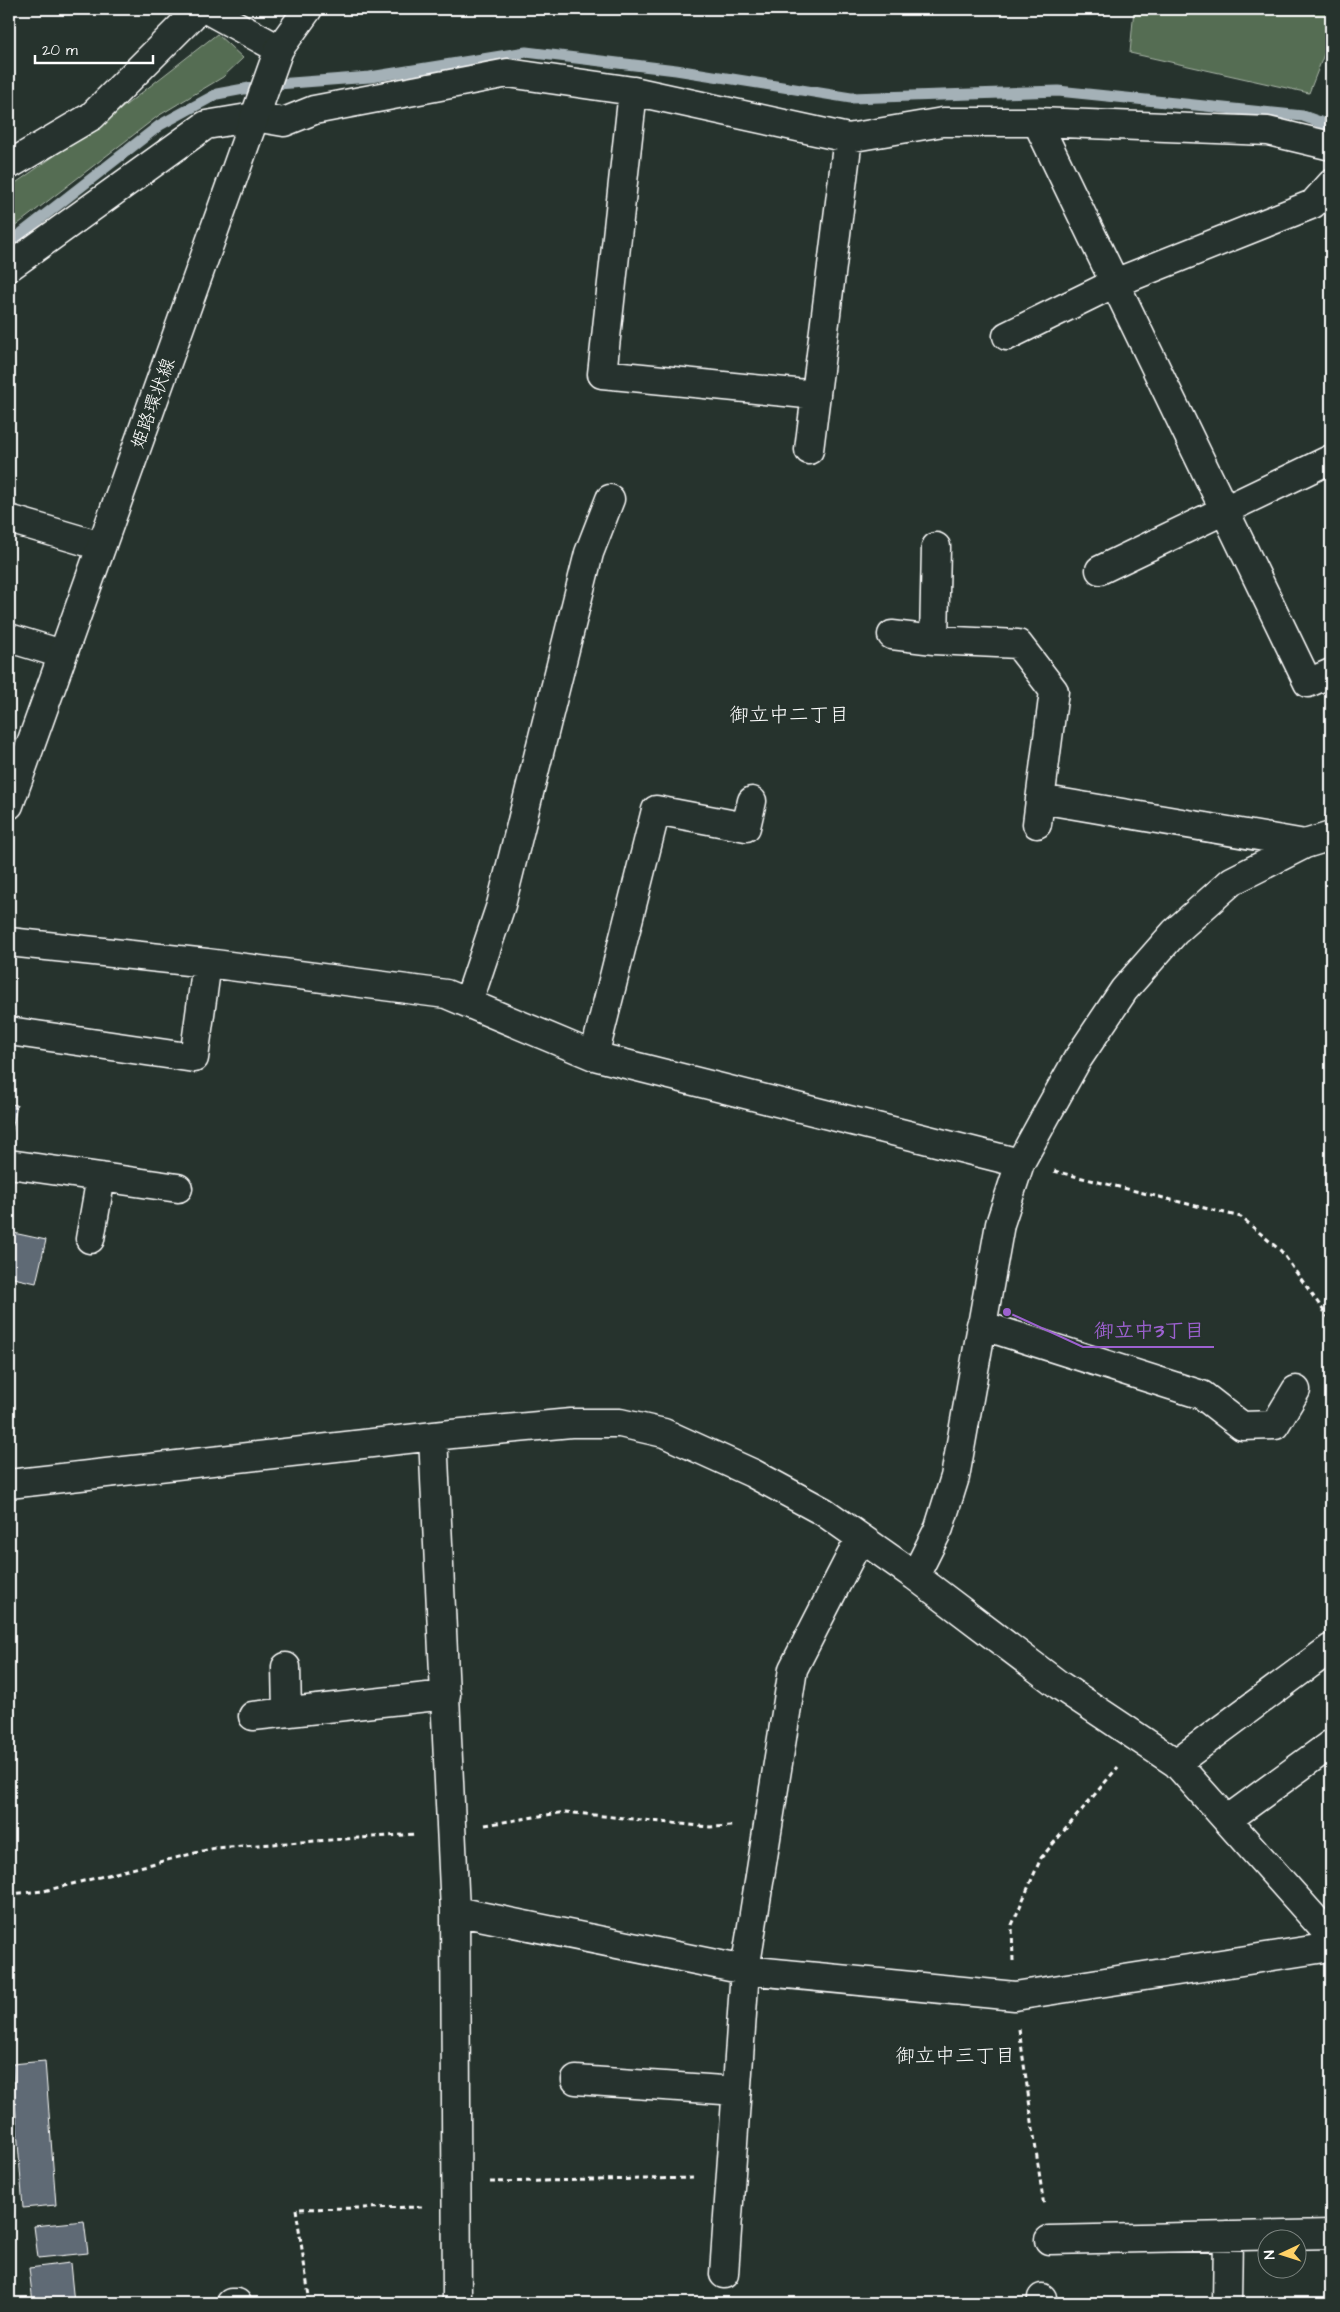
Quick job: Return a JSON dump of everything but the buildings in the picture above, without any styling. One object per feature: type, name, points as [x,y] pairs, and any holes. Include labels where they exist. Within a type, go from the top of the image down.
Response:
[{"type":"street","points":[[9,165],[92,116],[199,9]]},
{"type":"street","points":[[206,9],[277,55]]},
{"type":"street","name":"姫路環状線","points":[[9,805],[257,108],[277,55],[308,9]]},
{"type":"street","points":[[9,267],[206,125],[257,108],[284,122],[314,110],[508,73],[634,91],[848,138],[943,122],[1037,122],[1268,132],[1331,146]]},
{"type":"street","points":[[634,91],[602,374],[816,395]]},
{"type":"street","points":[[1037,122],[1308,683],[1331,673]]},
{"type":"street","points":[[809,450],[848,138]]},
{"type":"street","points":[[1008,336],[1115,283],[1313,204],[1331,184]]},
{"type":"street","points":[[1100,570],[1331,458]]},
{"type":"street","points":[[468,1003],[500,905],[589,553],[610,499]]},
{"type":"street","points":[[9,519],[101,546]]},
{"type":"street","points":[[934,640],[936,547]]},
{"type":"street","points":[[892,635],[934,640],[1018,644],[1054,691],[1039,811],[1305,844]]},
{"type":"street","points":[[9,638],[62,654]]},
{"type":"street","points":[[594,1056],[656,810],[746,827],[752,801]]},
{"type":"street","points":[[915,1576],[940,1528],[955,1477],[1000,1224],[1020,1163],[1077,1060],[1124,990],[1175,932],[1232,882],[1305,844],[1331,836]]},
{"type":"street","points":[[9,942],[207,963],[446,994],[594,1056],[1020,1163]]},
{"type":"street","points":[[9,1031],[194,1058],[207,963]]},
{"type":"street","points":[[9,1164],[178,1188]]},
{"type":"street","points":[[90,1239],[101,1177]]},
{"type":"street","points":[[981,1325],[1202,1395],[1242,1426],[1275,1425],[1296,1390]]},
{"type":"street","points":[[9,1484],[433,1436],[571,1423],[620,1423],[664,1433],[752,1473],[824,1512],[915,1576],[1059,1685],[1176,1763],[1227,1820],[1320,1908],[1331,1937]]},
{"type":"street","points":[[433,1436],[455,1911],[457,2303]]},
{"type":"street","points":[[724,2274],[745,1970],[793,1669],[860,1538]]},
{"type":"street","points":[[1176,1763],[1331,1648]]},
{"type":"street","points":[[286,1667],[287,1712]]},
{"type":"street","points":[[252,1716],[446,1695]]},
{"type":"street","points":[[1227,1820],[1331,1744]]},
{"type":"street","points":[[455,1911],[745,1970],[1015,1996],[1331,1947]]},
{"type":"street","points":[[576,2080],[737,2091]]},
{"type":"street","points":[[1049,2240],[1331,2234]]},
{"type":"street","points":[[1227,2303],[1228,2236]]},
{"type":"street","points":[[231,2303],[237,2303]]},
{"type":"path","points":[[1020,1163],[1241,1217],[1281,1251],[1331,1320]]},
{"type":"path","points":[[1049,2240],[1015,1996],[1012,1925],[1041,1858],[1142,1740]]},
{"type":"path","points":[[9,1894],[44,1891],[215,1848],[452,1831],[565,1812],[710,1827],[769,1824]]},
{"type":"path","points":[[310,2303],[296,2209],[457,2195],[730,2178]]},
{"type":"path","points":[[943,2303],[1042,2301]]},
{"type":"green space","points":[[1134,9],[1331,9],[1331,36],[1309,93],[1130,53]]},
{"type":"green space","points":[[217,34],[243,58],[223,77],[158,116],[9,231],[9,186],[113,115]]},
{"type":"waterway","points":[[9,243],[160,125],[217,94],[265,85],[370,77],[526,52],[676,70],[851,98],[1058,91],[1303,116],[1331,126]]},
{"type":"place","name":"御立中3丁目","points":[[1007,1312]]},
{"type":"district","name":"御立中二丁目","points":[[789,714]]},
{"type":"district","name":"御立中三丁目","points":[[955,2055]]}]
